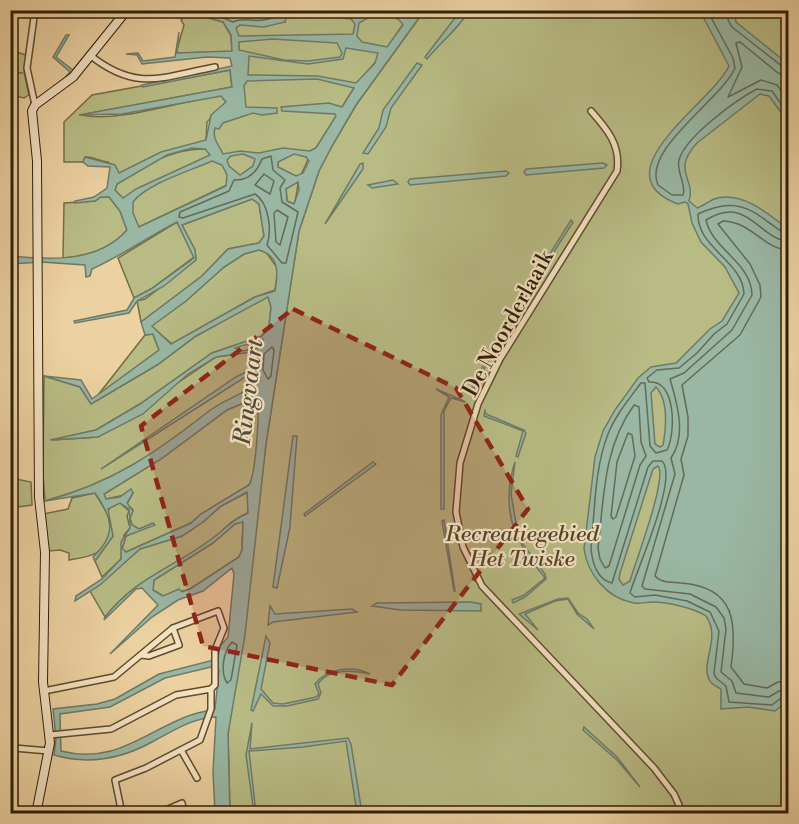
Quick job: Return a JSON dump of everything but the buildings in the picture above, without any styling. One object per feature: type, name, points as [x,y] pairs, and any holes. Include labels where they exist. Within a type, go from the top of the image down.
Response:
[{"type":"street","points":[[35,10],[27,68],[35,105],[32,119],[37,161],[40,350],[39,497],[45,552],[44,691],[55,735],[49,751],[36,813]]},
{"type":"street","points":[[35,105],[63,87],[127,10]]},
{"type":"street","points":[[91,56],[109,70],[139,80],[215,67]]},
{"type":"street","name":"De Noorderlaaik","points":[[591,111],[609,130],[616,145],[619,161],[617,171],[501,359],[478,404],[457,475],[457,522],[463,548],[482,586],[654,768],[674,794],[683,813]]},
{"type":"street","points":[[44,691],[114,677],[173,628],[218,611],[221,613],[224,628],[216,644],[215,686],[211,689],[176,695],[111,729],[55,735]]},
{"type":"street","points":[[141,655],[148,656],[179,645],[173,628]]},
{"type":"street","points":[[122,813],[115,780],[200,740],[211,709],[211,689]]},
{"type":"street","points":[[10,762],[13,763],[14,748],[49,751]]},
{"type":"street","points":[[181,750],[197,778]]},
{"type":"street","points":[[157,813],[182,803],[184,813]]},
{"type":"highlighted area","points":[[293,309],[456,388],[528,509],[392,685],[203,646],[141,426]]},
{"type":"green space","points":[[367,11],[412,11],[387,48],[354,88],[316,148],[310,151],[299,179],[294,204],[287,201],[285,171],[278,167],[278,162],[253,166],[227,185],[139,227],[115,190],[117,184],[159,159],[193,149],[205,149],[215,127],[245,107],[242,52],[239,50],[236,28],[240,25],[285,22],[285,18],[291,15],[370,16]]},
{"type":"green space","name":"Recreatiegebied Het Twiske","points":[[424,11],[788,11],[788,813],[230,814],[228,734],[266,444],[299,231],[319,171],[332,146],[356,105]]},
{"type":"green space","points":[[185,14],[195,14],[223,22],[231,36],[232,52],[176,53],[184,25],[181,20]]},
{"type":"green space","points":[[11,50],[26,55],[24,72],[29,95],[24,98],[11,95],[10,73],[23,73],[11,72]]},
{"type":"green space","points":[[230,70],[232,87],[81,115],[97,117],[132,114],[221,96],[226,102],[207,122],[206,141],[119,173],[108,162],[90,157],[85,157],[83,162],[64,162],[64,122],[92,95]]},
{"type":"green space","points":[[101,197],[109,197],[120,211],[127,230],[106,247],[63,258],[64,203],[95,201]]},
{"type":"green space","points":[[252,199],[259,204],[264,236],[259,243],[228,249],[202,276],[141,322],[137,301],[145,299],[196,260],[195,250],[182,225]]},
{"type":"green space","points":[[177,222],[194,257],[151,289],[134,298],[118,258]]},
{"type":"green space","points":[[259,250],[266,252],[278,269],[275,290],[255,297],[172,344],[151,326],[186,301],[224,267],[244,254]]},
{"type":"green space","points":[[268,296],[271,307],[269,326],[262,336],[212,353],[140,404],[96,430],[53,440],[98,437],[216,357],[258,351],[260,381],[148,456],[100,484],[45,501],[44,376],[80,387],[91,404],[157,365],[196,336]]},
{"type":"green space","points":[[153,334],[159,350],[98,395],[145,335]]},
{"type":"green space","points":[[264,339],[264,347],[243,351],[234,348]]},
{"type":"green space","points":[[248,401],[258,401],[259,419],[257,456],[249,485],[201,514],[191,523],[126,552],[122,549],[126,536],[154,524],[139,529],[132,525],[130,518],[133,510],[127,504],[133,493],[106,499],[104,494],[161,459],[227,410]]},
{"type":"green space","points":[[11,478],[31,482],[32,505],[11,508]]},
{"type":"green space","points":[[248,492],[248,513],[232,522],[196,550],[129,592],[105,617],[90,591],[140,549],[182,536],[221,506]]},
{"type":"green space","points":[[95,493],[107,513],[111,506],[120,503],[129,511],[127,516],[130,528],[124,535],[121,559],[102,577],[95,561],[113,536],[108,514],[111,533],[105,546],[95,554],[69,560],[69,553],[60,550],[49,551],[43,514],[68,509],[72,498]]},
{"type":"green space","points":[[243,521],[242,550],[239,557],[190,589],[163,596],[153,590],[154,580],[213,543],[235,524]]},
{"type":"water","points":[[461,10],[469,11],[427,59],[425,57]]},
{"type":"water","points":[[121,11],[71,75],[60,83],[70,72],[53,57],[66,35],[69,35],[56,57],[73,70]]},
{"type":"water","name":"Ringvaart","points":[[184,11],[424,11],[356,105],[332,146],[319,171],[299,231],[266,444],[245,635],[228,734],[230,813],[215,813],[213,772],[216,717],[191,722],[128,753],[104,759],[79,760],[54,755],[56,738],[53,709],[97,704],[115,699],[159,674],[218,659],[220,646],[228,637],[234,574],[232,568],[203,591],[178,600],[152,617],[110,654],[158,605],[142,588],[136,589],[104,620],[129,592],[196,550],[232,522],[248,513],[247,492],[221,506],[182,536],[140,549],[100,585],[75,601],[76,596],[102,579],[121,559],[121,542],[130,528],[129,509],[120,503],[108,509],[113,536],[95,561],[93,557],[106,541],[110,526],[106,511],[95,493],[45,501],[113,476],[170,441],[215,407],[260,381],[258,373],[253,372],[101,469],[236,377],[258,366],[258,351],[216,357],[188,374],[143,414],[98,437],[50,440],[96,430],[140,404],[212,353],[262,336],[269,326],[271,307],[268,297],[196,336],[157,365],[91,404],[80,387],[44,376],[81,380],[92,399],[159,350],[153,334],[145,335],[141,322],[202,276],[228,249],[259,243],[264,236],[259,204],[252,199],[182,225],[195,250],[196,260],[164,286],[137,301],[129,313],[75,323],[74,321],[127,310],[134,298],[151,289],[194,258],[177,222],[92,269],[90,276],[86,277],[85,265],[41,262],[11,264],[11,256],[57,258],[88,254],[115,241],[127,230],[120,211],[109,197],[75,203],[75,201],[94,197],[107,188],[110,167],[88,166],[83,162],[85,157],[115,165],[119,173],[161,152],[206,140],[211,115],[226,102],[221,96],[122,114],[79,115],[232,87],[230,70],[143,87],[142,85],[232,66],[230,58],[207,57],[142,64],[137,55],[126,54],[138,53],[143,61],[175,57],[179,32],[177,53],[232,51],[231,35],[223,22],[195,14],[185,14],[181,20]],"holes":[[[312,14],[351,19],[355,24],[353,34],[239,36],[236,28],[240,25],[264,27],[285,22],[286,18]],[[371,16],[393,17],[403,25],[387,47],[362,42],[357,36],[359,23]],[[272,39],[337,43],[342,53],[340,57],[308,61],[284,60],[239,50],[239,42]],[[346,48],[378,53],[375,63],[356,83],[318,76],[248,75],[249,56],[308,64],[343,59]],[[317,79],[354,88],[342,107],[329,103],[281,107],[282,111],[335,114],[336,116],[316,148],[310,151],[283,148],[259,153],[240,151],[223,154],[215,139],[215,128],[219,129],[223,123],[253,113],[262,115],[277,113],[277,108],[246,107],[244,86],[247,81]],[[192,148],[205,149],[210,155],[136,189],[123,198],[115,190],[117,184],[167,155]],[[243,154],[255,159],[253,166],[240,175],[229,166],[227,160],[231,156]],[[294,154],[306,157],[309,161],[303,173],[296,176],[278,167],[278,162]],[[212,161],[222,165],[227,175],[226,186],[139,227],[133,213],[133,202],[149,189]],[[298,182],[299,190],[294,204],[287,201],[286,189]],[[259,250],[274,261],[277,272],[275,291],[255,297],[171,344],[152,326],[186,301],[224,267],[244,254]],[[263,339],[263,347],[243,351],[235,348]],[[248,401],[258,401],[255,457],[249,485],[201,514],[191,523],[126,552],[122,548],[126,536],[155,525],[153,523],[139,529],[132,525],[130,518],[133,511],[127,503],[133,493],[131,489],[120,497],[106,499],[104,494],[161,459],[227,410]],[[243,522],[242,550],[239,557],[190,589],[182,592],[179,589],[163,596],[153,590],[154,580],[213,543],[235,524]],[[211,667],[219,670],[215,709],[187,716],[111,751],[96,754],[61,751],[60,714],[110,707],[165,678]]]},
{"type":"water","points":[[700,11],[734,11],[736,22],[788,64],[788,122],[769,96],[760,94],[697,143],[689,153],[685,168],[690,186],[689,201],[697,208],[714,199],[734,198],[754,205],[788,229],[788,704],[784,704],[775,711],[748,707],[721,709],[721,689],[711,682],[707,674],[712,633],[706,616],[695,610],[673,604],[634,603],[615,596],[607,591],[594,576],[584,549],[595,457],[603,431],[615,410],[638,378],[651,367],[676,363],[710,329],[722,321],[739,293],[725,267],[701,242],[692,223],[688,204],[685,202],[678,204],[656,191],[649,175],[654,156],[667,137],[719,81],[729,66]],"holes":[[[656,387],[663,400],[666,415],[663,445],[660,447],[655,444],[651,393]],[[658,466],[659,486],[650,521],[630,581],[623,585],[619,579],[620,573],[653,469]]]},
{"type":"water","points":[[417,63],[422,65],[391,108],[386,127],[368,154],[363,153],[379,128],[383,110]]},
{"type":"water","points":[[363,163],[363,169],[325,224],[360,164]]},
{"type":"water","points":[[603,163],[607,165],[604,168],[526,175],[524,172],[526,169]]},
{"type":"water","points":[[506,171],[509,173],[506,176],[410,185],[408,182],[410,179]]},
{"type":"water","points":[[393,180],[398,184],[372,188],[368,185]]},
{"type":"water","points":[[571,220],[573,222],[504,330],[503,329]]},
{"type":"water","points":[[497,339],[499,340],[472,392],[469,393]]},
{"type":"water","points":[[436,389],[466,402],[451,398],[444,411],[444,509],[441,509],[441,415],[449,397]]},
{"type":"water","points":[[485,411],[486,414],[524,430],[526,433],[518,457],[516,456],[523,431],[484,416]]},
{"type":"water","points":[[293,436],[297,436],[290,527],[277,588],[273,587]]},
{"type":"water","points":[[373,462],[376,464],[305,516],[304,514]]},
{"type":"water","points":[[515,462],[511,494],[518,534],[516,535],[509,499]]},
{"type":"water","points":[[444,520],[455,591],[442,521]]},
{"type":"water","points":[[520,540],[545,574],[546,579],[525,597],[513,603],[512,600],[524,595],[545,578],[524,551]]},
{"type":"water","points":[[568,598],[578,613],[587,619],[594,629],[577,614],[568,599],[555,601],[525,614],[538,630],[519,614],[558,599]]},
{"type":"water","points":[[470,602],[481,604],[481,611],[401,610],[372,606],[377,603]]},
{"type":"water","points":[[270,606],[275,614],[352,609],[357,612],[273,622],[268,625]]},
{"type":"water","points":[[266,636],[270,643],[261,689],[273,703],[283,704],[316,697],[319,694],[315,684],[333,671],[348,669],[370,674],[349,671],[328,675],[318,684],[321,693],[318,699],[287,706],[273,706],[261,694],[253,711],[251,710]]},
{"type":"water","points":[[252,723],[250,749],[348,738],[351,744],[362,813],[357,813],[346,741],[249,751],[256,813],[254,813],[246,755]]},
{"type":"water","points":[[584,727],[617,757],[640,787],[617,760],[583,730]]}]
